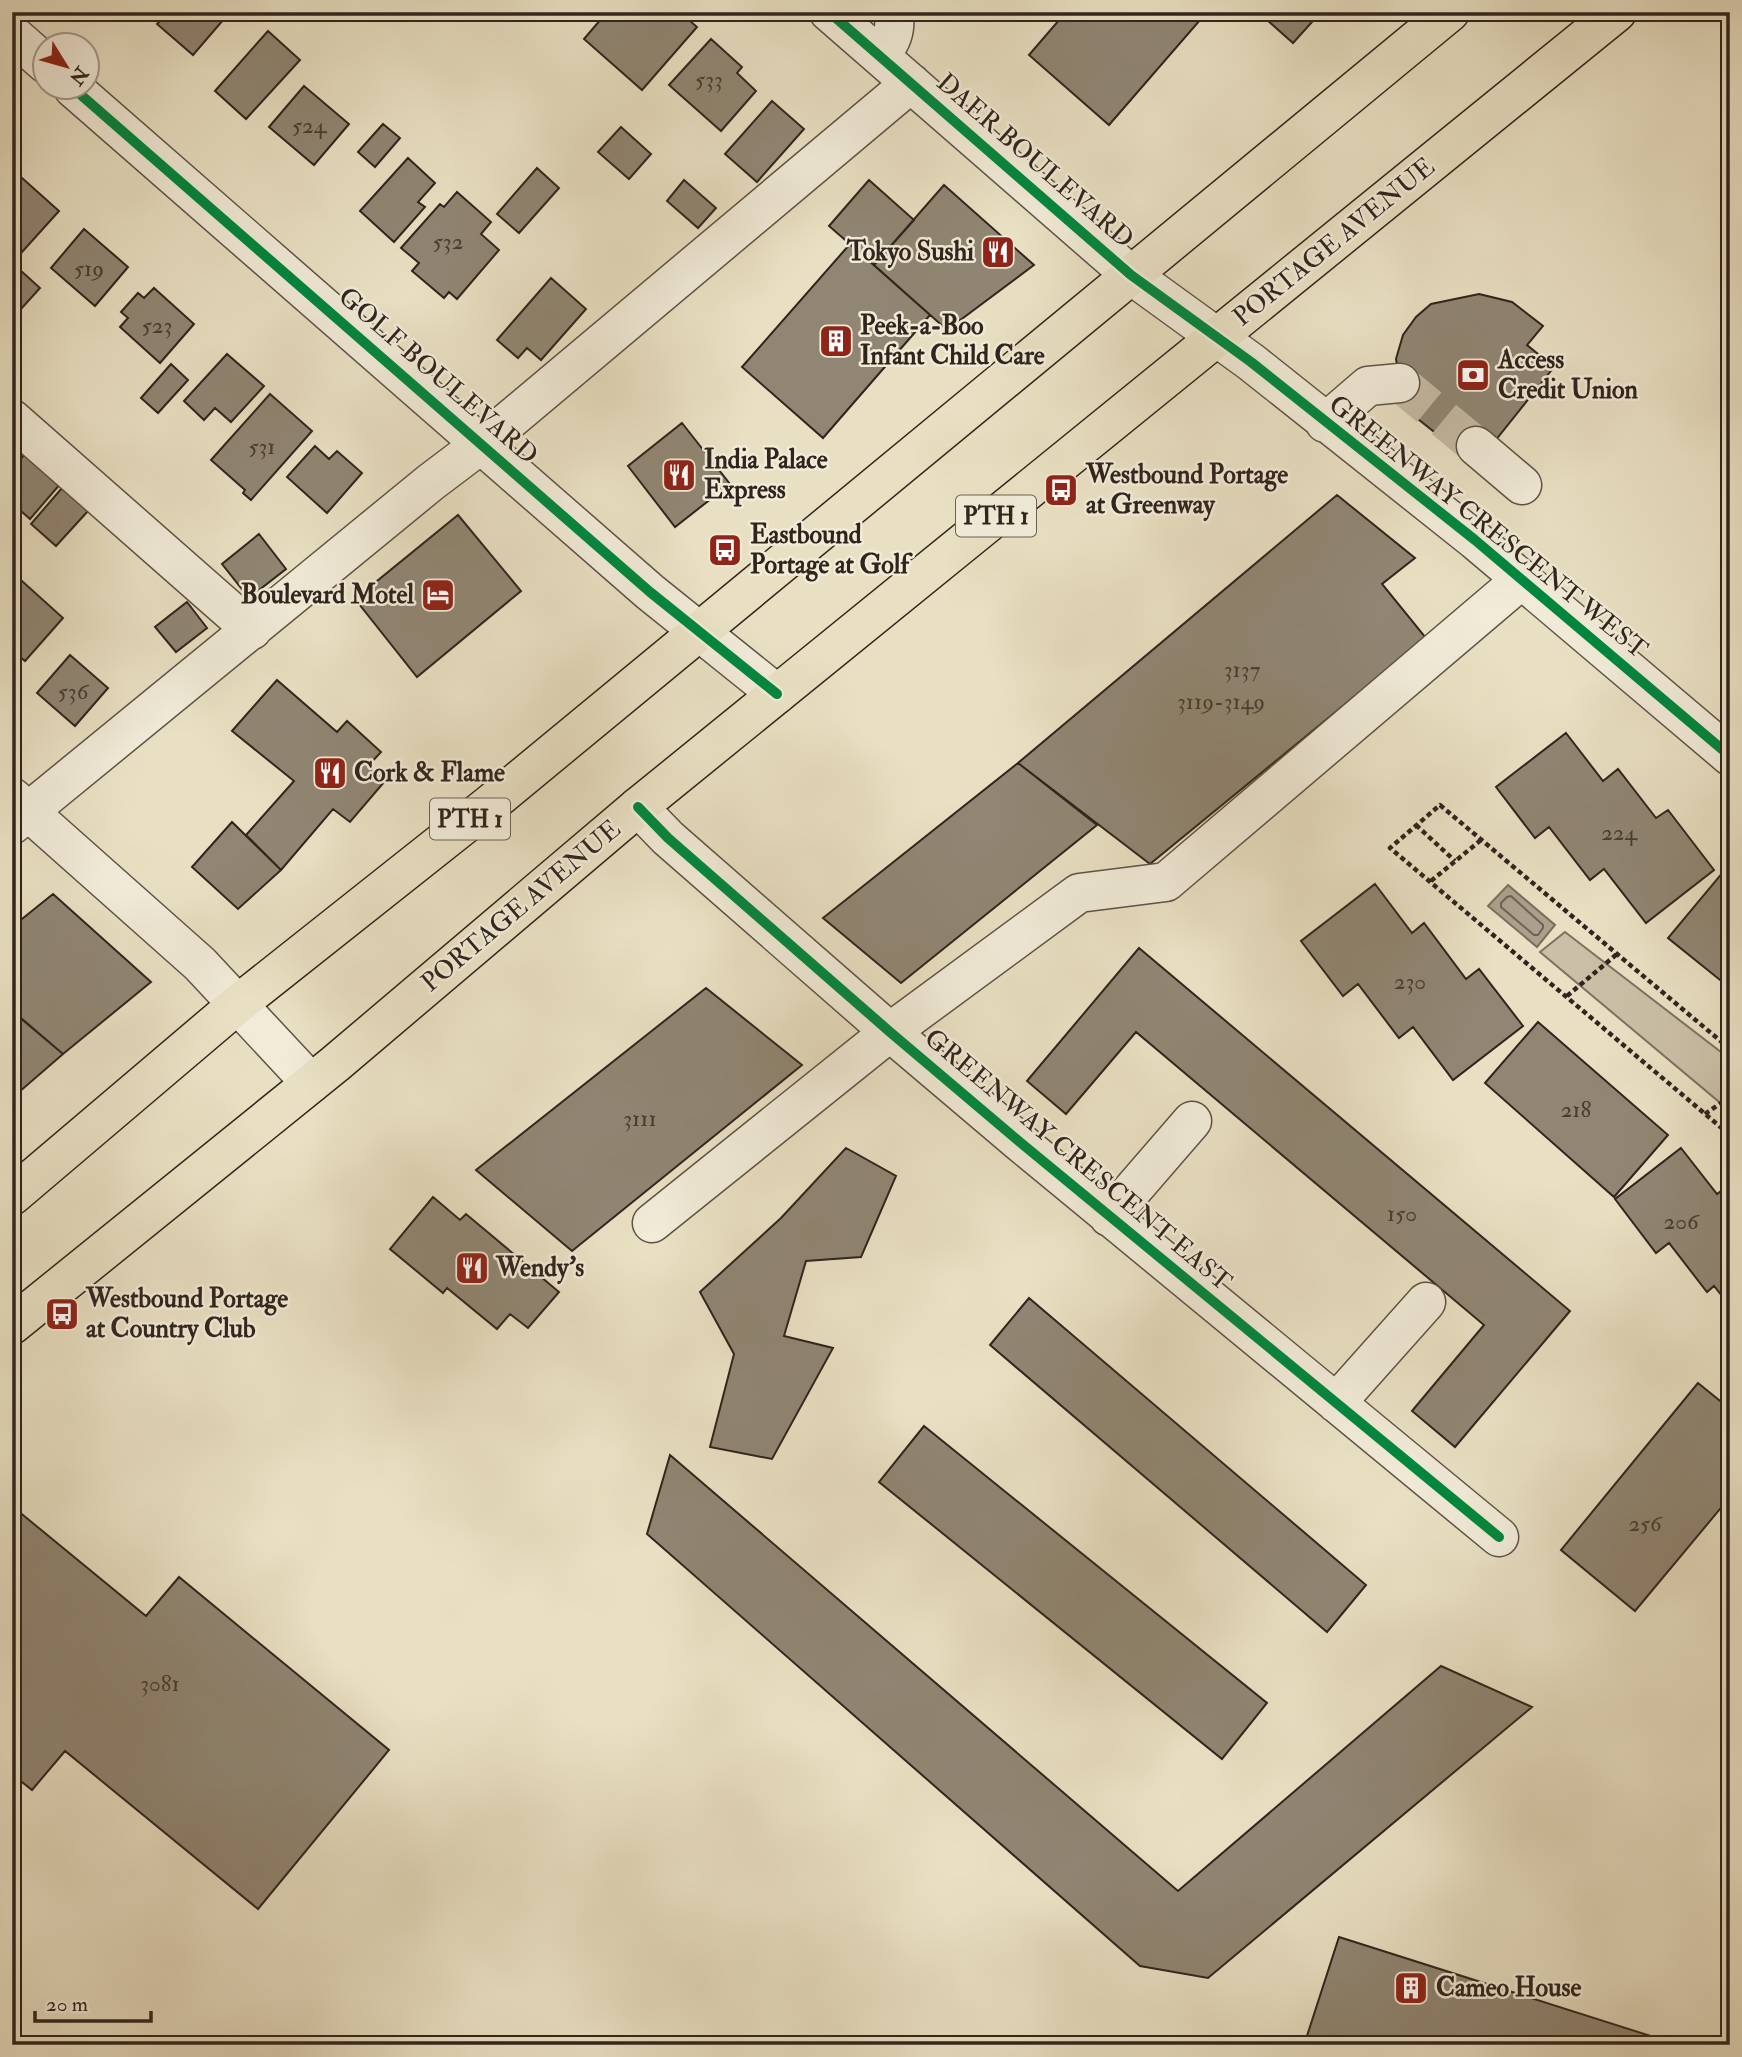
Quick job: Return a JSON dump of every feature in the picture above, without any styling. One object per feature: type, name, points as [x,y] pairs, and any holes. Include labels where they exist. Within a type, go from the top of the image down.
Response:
[{"type":"highway","name":"PTH 1","points":[[12,1196],[238,1004],[489,805],[1450,12]]},
{"type":"highway","name":"PORTAGE AVENUE","points":[[12,1325],[311,1083],[638,807],[1617,12]]},
{"type":"street","name":"DAER BOULEVARD","points":[[829,12],[1131,275],[1215,337]]},
{"type":"street","points":[[880,56],[891,42],[895,28],[894,12]]},
{"type":"street","points":[[12,34],[32,52]]},
{"type":"street","points":[[311,1083],[200,964],[18,811],[252,630],[431,482],[480,445],[911,83]]},
{"type":"street","name":"GOLF BOULEVARD","points":[[89,102],[650,592],[777,694]]},
{"type":"street","name":"GREENWAY CRESCENT WEST","points":[[1215,337],[1251,362],[1475,540],[1730,756]]},
{"type":"street","points":[[1325,423],[1368,386],[1400,383]]},
{"type":"street","points":[[12,419],[252,630]]},
{"type":"street","points":[[1476,446],[1522,485]]},
{"type":"street","points":[[652,1223],[890,1032],[1079,893],[1166,882],[1521,579]]},
{"type":"street","name":"GREENWAY CRESCENT EAST","points":[[638,807],[667,838],[890,1032],[1109,1217],[1499,1537]]},
{"type":"street","points":[[1109,1217],[1192,1121]]},
{"type":"street","points":[[1336,1403],[1426,1302]]},
{"type":"path","points":[[1730,1049],[1440,806],[1390,848],[1730,1135]]},
{"type":"path","points":[[1416,825],[1455,861]]},
{"type":"path","points":[[1430,881],[1480,840]]},
{"type":"path","points":[[1567,996],[1617,954]]},
{"type":"path","points":[[1705,1114],[1730,1097]]},
{"type":"shaded area","points":[[1565,932],[1730,1059],[1730,1111],[1540,952]]},
{"type":"water","points":[[1508,885],[1555,925],[1537,947],[1488,906]]},
{"type":"building","points":[[154,12],[230,12],[193,55],[157,24],[162,19]]},
{"type":"building","points":[[607,12],[680,12],[697,27],[642,90],[584,39]]},
{"type":"building","points":[[1066,12],[1207,12],[1109,125],[1029,55]]},
{"type":"building","points":[[1258,12],[1321,12],[1293,43]]},
{"type":"building","points":[[268,31],[300,60],[246,119],[215,91]]},
{"type":"building","points":[[711,39],[742,67],[737,73],[756,91],[721,131],[669,85]]},
{"type":"building","points":[[304,86],[349,124],[314,165],[269,127]]},
{"type":"building","points":[[772,101],[804,129],[757,182],[725,154]]},
{"type":"building","points":[[383,124],[400,138],[375,167],[358,152]]},
{"type":"building","points":[[621,127],[651,154],[629,179],[598,152]]},
{"type":"building","points":[[408,158],[435,183],[418,202],[425,207],[394,242],[360,211]]},
{"type":"building","points":[[537,168],[559,188],[519,233],[497,214]]},
{"type":"building","points":[[12,169],[59,211],[22,252],[12,243]]},
{"type":"building","points":[[684,180],[716,208],[698,228],[667,201]]},
{"type":"building","points":[[869,180],[914,220],[874,265],[829,226]]},
{"type":"building","points":[[944,185],[1034,265],[947,330],[874,265]]},
{"type":"building","points":[[457,192],[491,222],[481,234],[499,250],[457,299],[449,292],[444,298],[412,271],[419,263],[401,248],[440,204],[444,207]]},
{"type":"building","points":[[84,229],[128,267],[95,306],[51,268]]},
{"type":"building","name":"Peek-a-Boo Infant Child Care","points":[[850,244],[930,315],[823,438],[742,367]]},
{"type":"building","points":[[20,270],[40,288],[12,319],[12,279]]},
{"type":"building","points":[[551,278],[586,309],[541,360],[527,348],[518,358],[497,340]]},
{"type":"building","points":[[154,288],[194,324],[160,363],[120,327],[128,318],[121,312],[138,293],[144,298]]},
{"type":"building","name":"Access Credit Union","points":[[1479,294],[1512,302],[1543,326],[1527,345],[1554,367],[1491,446],[1467,458],[1418,419],[1401,387],[1396,359],[1403,335],[1416,317],[1431,304]]},
{"type":"building","points":[[227,354],[264,386],[231,422],[215,408],[204,420],[184,401]]},
{"type":"building","points":[[171,364],[188,380],[158,413],[141,398]]},
{"type":"building","points":[[270,394],[312,431],[251,500],[243,493],[245,490],[211,460]]},
{"type":"building","name":"India Palace Express","points":[[682,423],[730,484],[675,527],[628,466]]},
{"type":"building","points":[[315,446],[329,459],[337,451],[362,473],[327,513],[287,477]]},
{"type":"building","points":[[26,453],[61,483],[30,519],[12,503],[12,468]]},
{"type":"building","points":[[62,488],[88,511],[56,546],[31,524]]},
{"type":"building","points":[[1337,495],[1415,558],[1382,584],[1426,638],[1150,864],[1018,763]]},
{"type":"building","name":"Boulevard Motel","points":[[458,515],[521,591],[417,677],[355,599]]},
{"type":"building","points":[[259,534],[286,569],[249,598],[222,564]]},
{"type":"building","points":[[12,572],[63,618],[25,661],[12,650]]},
{"type":"building","points":[[187,602],[207,628],[176,652],[155,627]]},
{"type":"building","points":[[70,655],[108,688],[75,726],[37,693]]},
{"type":"building","name":"Cork & Flame","points":[[277,680],[337,732],[347,721],[381,752],[368,766],[385,781],[350,822],[333,809],[281,870],[246,835],[294,781],[232,731]]},
{"type":"building","points":[[1566,733],[1603,781],[1618,769],[1656,818],[1668,810],[1714,870],[1646,923],[1604,869],[1590,880],[1549,827],[1535,838],[1496,787]]},
{"type":"building","points":[[1018,763],[1097,825],[901,983],[823,918]]},
{"type":"building","points":[[232,822],[281,870],[238,909],[192,867]]},
{"type":"building","points":[[1723,872],[1730,877],[1730,988],[1668,938]]},
{"type":"building","points":[[1375,884],[1412,933],[1424,923],[1466,979],[1479,969],[1523,1026],[1453,1080],[1413,1027],[1399,1038],[1358,984],[1343,996],[1301,941]]},
{"type":"building","points":[[53,894],[151,982],[63,1054],[12,1011],[12,927]]},
{"type":"building","points":[[1139,948],[1570,1311],[1455,1447],[1412,1411],[1484,1325],[1136,1032],[1066,1114],[1027,1081]]},
{"type":"building","points":[[706,988],[802,1065],[572,1251],[476,1170]]},
{"type":"building","points":[[14,1012],[63,1054],[18,1093],[12,1087]]},
{"type":"building","points":[[1538,1022],[1668,1135],[1614,1197],[1485,1083]]},
{"type":"building","points":[[846,1148],[896,1176],[861,1257],[806,1261],[784,1336],[833,1348],[772,1459],[710,1447],[734,1354],[700,1292],[781,1218]]},
{"type":"building","points":[[1681,1148],[1717,1194],[1730,1184],[1730,1306],[1714,1286],[1707,1292],[1669,1243],[1656,1253],[1615,1199]]},
{"type":"building","name":"Wendy's","points":[[433,1197],[460,1220],[466,1214],[559,1292],[528,1328],[510,1314],[497,1329],[447,1288],[443,1293],[390,1249]]},
{"type":"building","points":[[1029,1298],[1366,1585],[1327,1632],[990,1345]]},
{"type":"building","points":[[1698,1383],[1730,1409],[1730,1497],[1635,1611],[1561,1550]]},
{"type":"building","points":[[924,1426],[1267,1703],[1222,1759],[879,1482]]},
{"type":"building","points":[[670,1455],[1178,1891],[1441,1666],[1532,1707],[1208,1978],[1140,1966],[647,1534]]},
{"type":"building","points":[[12,1506],[146,1616],[179,1577],[389,1750],[258,1909],[65,1751],[32,1790],[12,1774]]},
{"type":"building","name":"Cameo House","points":[[1339,1937],[1679,2045],[1324,2045],[1306,2039]]},
{"type":"tunnel","points":[[1400,383],[1476,446]]},
{"type":"cycle path","points":[[829,12],[1131,275],[1251,362],[1475,540],[1730,756]]},
{"type":"cycle path","points":[[89,102],[650,592],[777,694]]},
{"type":"cycle path","points":[[638,807],[668,838],[890,1032],[1499,1537]]},
{"type":"place","name":"Tokyo Sushi","points":[[998,252]]},
{"type":"place","name":"Peek-a-Boo Infant Child Care","points":[[836,341]]},
{"type":"place","name":"Access Credit Union","points":[[1473,375]]},
{"type":"place","name":"India Palace Express","points":[[679,475]]},
{"type":"place","name":"Westbound Portage at Greenway","points":[[1061,490]]},
{"type":"place","name":"Eastbound Portage at Golf","points":[[725,550]]},
{"type":"place","name":"Boulevard Motel","points":[[438,595]]},
{"type":"place","name":"Cork & Flame","points":[[330,773]]},
{"type":"place","name":"Wendy's","points":[[472,1268]]},
{"type":"place","name":"Westbound Portage at Country Club","points":[[62,1314]]},
{"type":"place","name":"Cameo House","points":[[1411,1988]]}]
